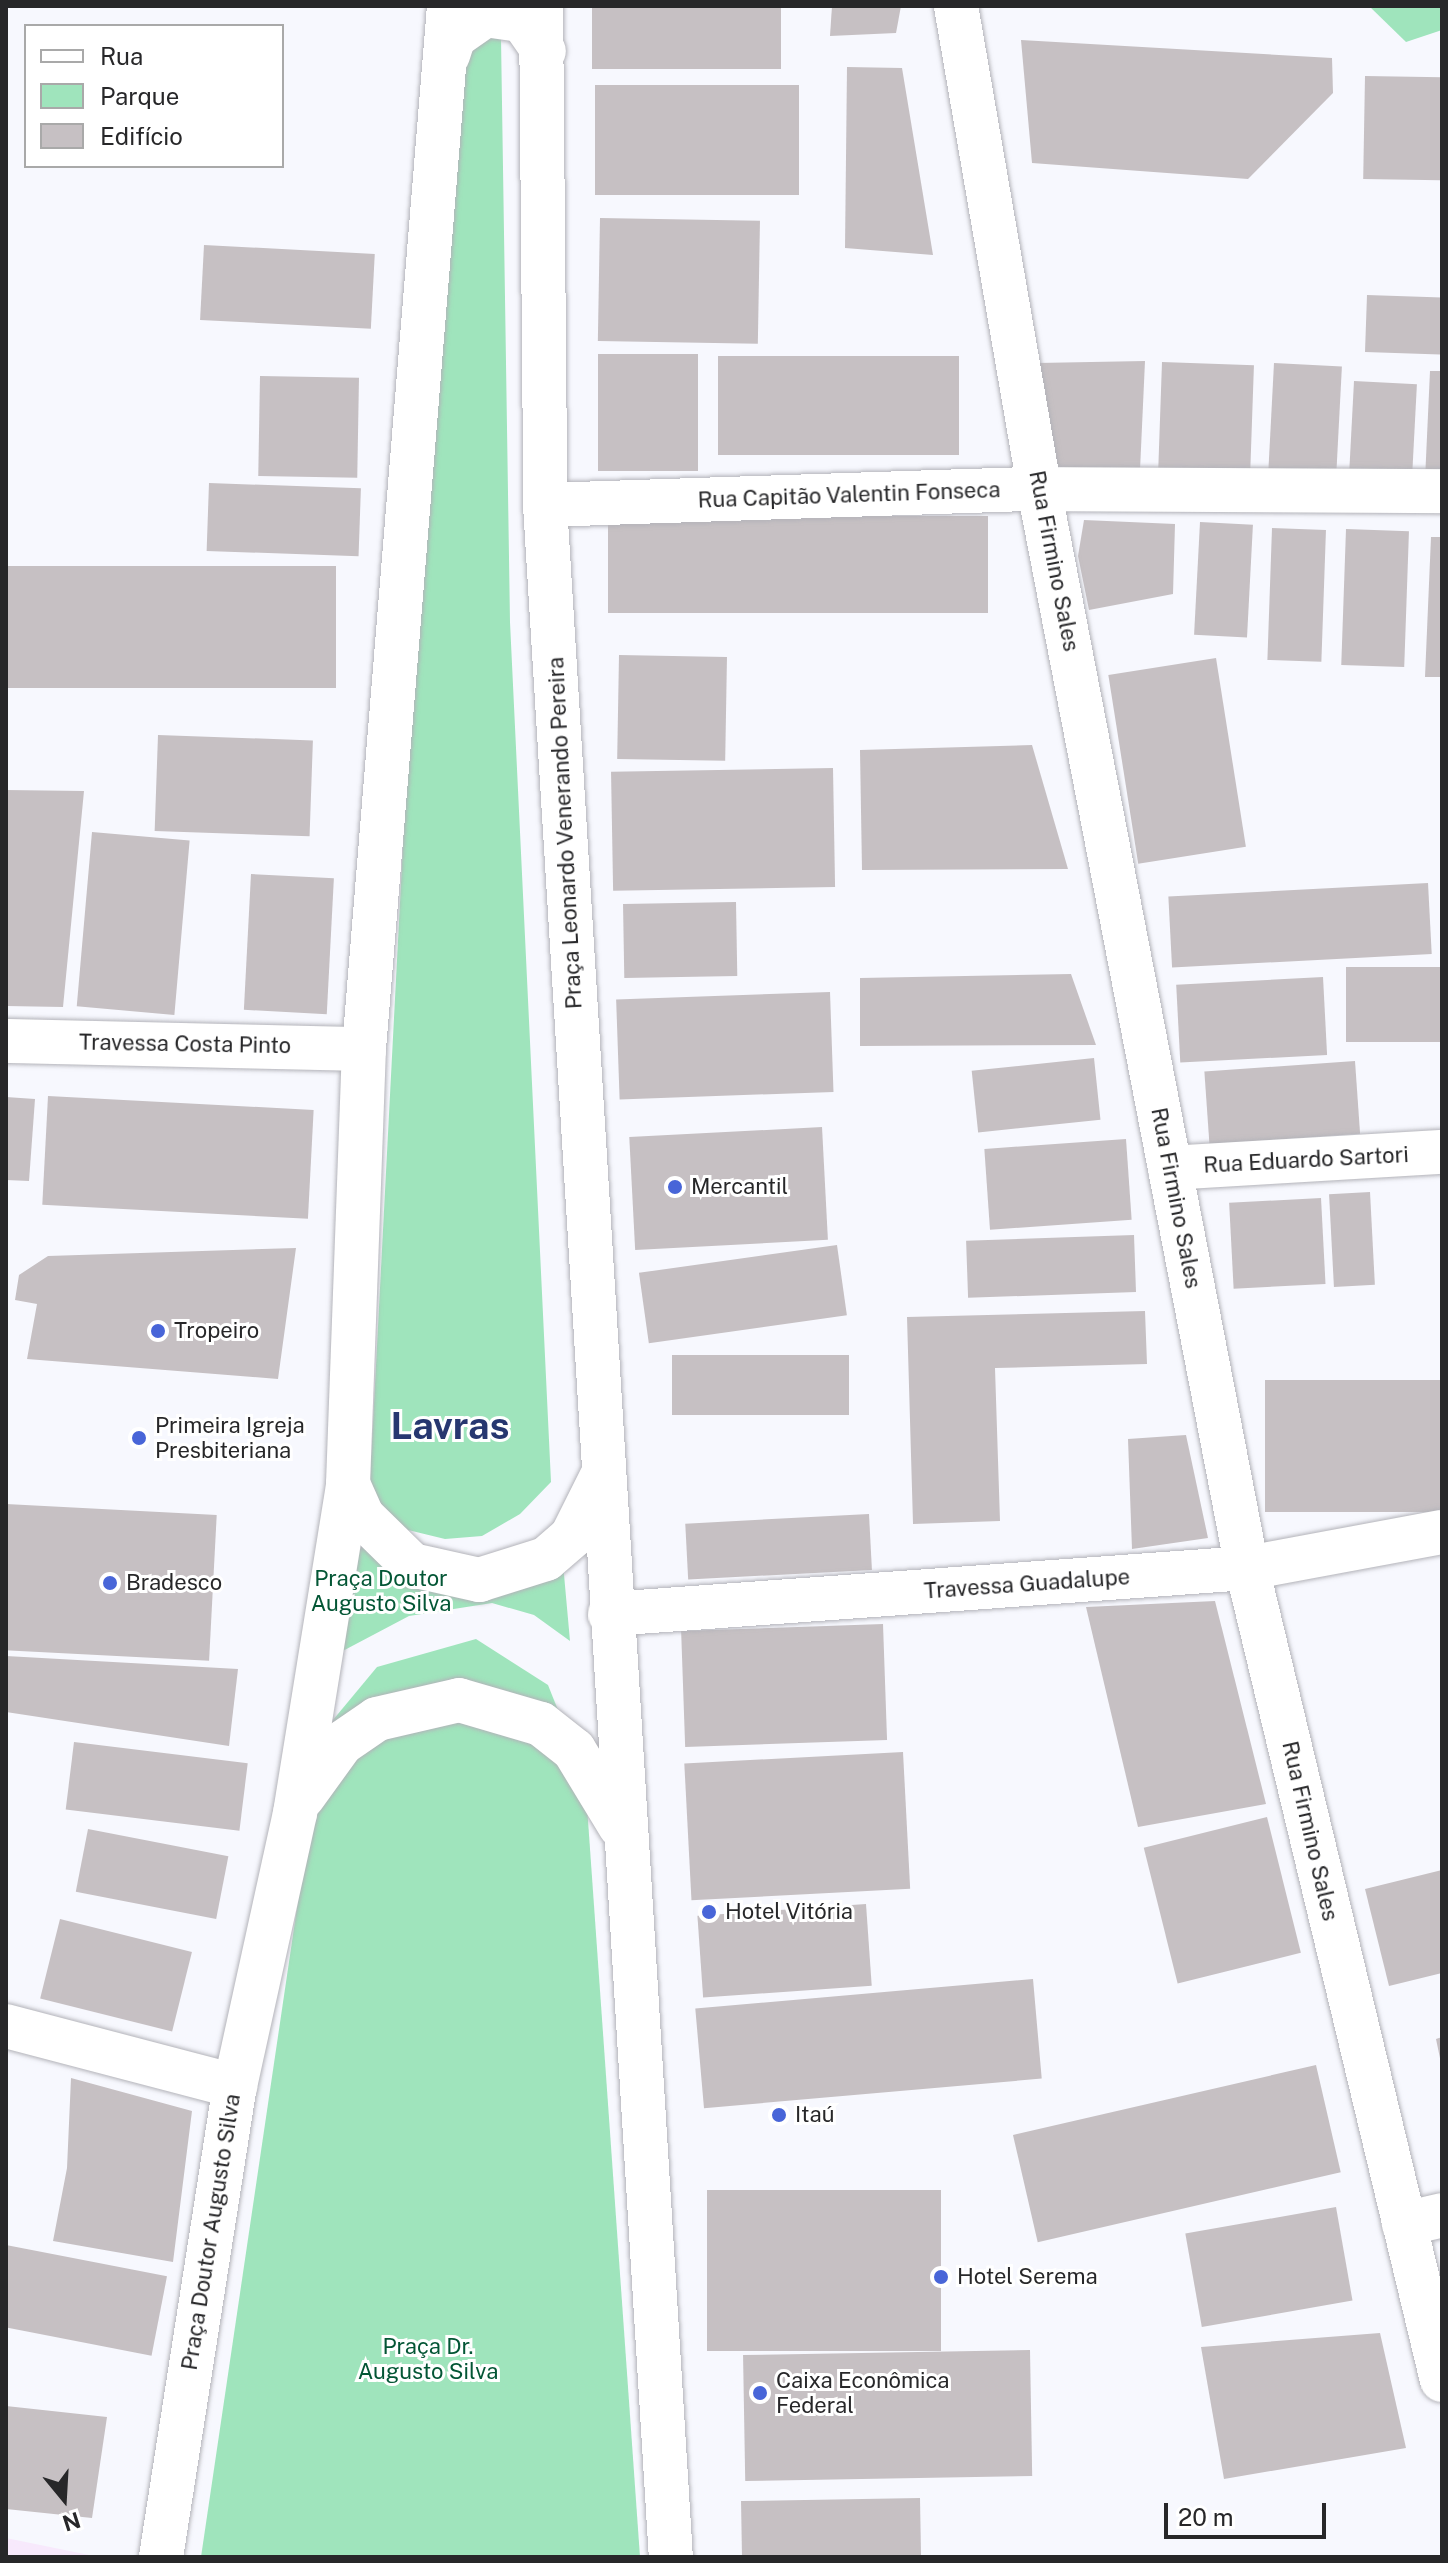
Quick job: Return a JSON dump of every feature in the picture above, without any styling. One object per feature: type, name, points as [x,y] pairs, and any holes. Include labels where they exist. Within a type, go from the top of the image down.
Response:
[{"type":"main road","points":[[449,6],[448,55],[364,1049],[348,1484],[362,1516],[412,1565],[479,1580],[514,1575],[572,1536],[603,1474]]},
{"type":"main road","name":"Praça Leonardo Venerando Pereira","points":[[541,6],[544,51],[545,505],[610,1614]]},
{"type":"main road","name":"Rua Firmino Sales","points":[[956,6],[1039,489],[1247,1568],[1423,2220],[1442,2380]]},
{"type":"main road","points":[[448,55],[454,37],[485,15],[522,20],[544,51]]},
{"type":"main road","name":"Rua Capitão Valentin Fonseca","points":[[545,505],[1039,489],[1442,491]]},
{"type":"main road","name":"Travessa Costa Pinto","points":[[6,1041],[364,1049]]},
{"type":"main road","name":"Rua Eduardo Sartori","points":[[1170,1168],[1442,1152]]},
{"type":"main road","name":"Praça Doutor Augusto Silva","points":[[161,2557],[235,2086],[295,1813],[348,1484]]},
{"type":"main road","name":"Travessa Guadalupe","points":[[610,1614],[1247,1568],[1442,1532]]},
{"type":"main road","points":[[610,1614],[628,1843],[671,2557]]},
{"type":"main road","points":[[295,1813],[314,1775],[377,1719],[459,1700],[541,1724],[574,1750],[628,1843]]},
{"type":"main road","points":[[6,2026],[235,2086]]},
{"type":"shaded area","points":[[6,2538],[99,2557],[6,2557]]},
{"type":"green space","points":[[1369,6],[1442,6],[1442,30],[1406,42]]},
{"type":"green space","points":[[467,29],[501,38],[510,622],[551,1482],[520,1514],[482,1536],[445,1539],[408,1530],[369,1500],[408,748]]},
{"type":"green space","name":"Praça Doutor Augusto Silva","points":[[559,1519],[570,1641],[534,1615],[492,1603],[409,1616],[337,1654],[353,1537],[427,1579],[531,1553]]},
{"type":"green space","name":"Praça Dr. Augusto Silva","points":[[476,1639],[548,1685],[585,1778],[640,2557],[201,2557],[323,1732],[377,1667]]},
{"type":"building","points":[[592,6],[781,6],[781,69],[592,69]]},
{"type":"building","points":[[832,6],[901,6],[896,33],[830,36]]},
{"type":"building","points":[[1021,40],[1332,58],[1333,93],[1248,179],[1032,163]]},
{"type":"building","points":[[847,67],[902,68],[933,255],[845,248]]},
{"type":"building","points":[[1365,76],[1442,77],[1440,180],[1363,179]]},
{"type":"building","points":[[595,85],[799,85],[799,195],[595,195]]},
{"type":"building","points":[[600,218],[760,221],[758,344],[598,341]]},
{"type":"building","points":[[204,245],[375,254],[371,329],[200,320]]},
{"type":"building","points":[[1367,295],[1442,298],[1440,355],[1365,352]]},
{"type":"building","points":[[598,354],[698,354],[698,471],[598,471]]},
{"type":"building","points":[[718,356],[959,356],[959,455],[718,455]]},
{"type":"building","points":[[1145,361],[1140,470],[1055,467],[1037,363]]},
{"type":"building","points":[[1162,362],[1254,365],[1250,471],[1158,468]]},
{"type":"building","points":[[1274,363],[1342,367],[1336,480],[1268,477]]},
{"type":"building","points":[[1430,371],[1442,371],[1442,481],[1425,480]]},
{"type":"building","points":[[260,376],[359,378],[357,478],[258,476]]},
{"type":"building","points":[[1354,381],[1417,384],[1412,480],[1349,477]]},
{"type":"building","points":[[209,483],[361,488],[359,556],[207,551]]},
{"type":"building","points":[[608,516],[988,516],[988,613],[608,613]]},
{"type":"building","points":[[1084,520],[1175,524],[1173,594],[1089,610],[1078,556]]},
{"type":"building","points":[[1200,522],[1253,525],[1247,638],[1194,635]]},
{"type":"building","points":[[1272,528],[1326,530],[1321,662],[1267,660]]},
{"type":"building","points":[[1346,529],[1409,531],[1404,667],[1341,665]]},
{"type":"building","points":[[1431,537],[1442,537],[1442,677],[1425,677]]},
{"type":"building","points":[[6,566],[336,566],[336,688],[6,688]]},
{"type":"building","points":[[619,655],[727,657],[725,761],[617,759]]},
{"type":"building","points":[[1216,658],[1246,847],[1138,864],[1108,675]]},
{"type":"building","points":[[158,735],[313,740],[310,836],[155,831]]},
{"type":"building","points":[[1032,745],[1068,869],[862,870],[860,750]]},
{"type":"building","points":[[833,768],[835,887],[613,891],[611,772]]},
{"type":"building","points":[[6,790],[84,791],[63,1007],[6,1006]]},
{"type":"building","points":[[92,832],[190,841],[174,1015],[77,1006]]},
{"type":"building","points":[[251,874],[334,878],[327,1014],[244,1010]]},
{"type":"building","points":[[1428,883],[1432,954],[1172,968],[1168,897]]},
{"type":"building","points":[[736,902],[737,976],[624,978],[623,904]]},
{"type":"building","points":[[1346,967],[1442,967],[1442,1042],[1346,1042]]},
{"type":"building","points":[[1071,974],[1096,1045],[860,1046],[860,978]]},
{"type":"building","points":[[1323,977],[1327,1055],[1180,1063],[1176,985]]},
{"type":"building","points":[[830,992],[833,1092],[620,1099],[616,999]]},
{"type":"building","points":[[1094,1058],[1100,1120],[978,1133],[972,1071]]},
{"type":"building","points":[[1355,1061],[1360,1134],[1209,1144],[1204,1072]]},
{"type":"building","points":[[48,1096],[314,1110],[308,1219],[42,1205]]},
{"type":"building","points":[[6,1097],[35,1099],[29,1181],[6,1180]]},
{"type":"building","points":[[822,1127],[828,1240],[635,1250],[629,1137]]},
{"type":"building","points":[[1126,1139],[1132,1220],[990,1230],[984,1149]]},
{"type":"building","points":[[1370,1192],[1375,1285],[1334,1287],[1329,1194]]},
{"type":"building","points":[[1321,1198],[1326,1284],[1234,1289],[1229,1203]]},
{"type":"building","points":[[1134,1235],[1136,1292],[968,1298],[966,1241]]},
{"type":"building","points":[[837,1245],[847,1315],[649,1343],[639,1273]]},
{"type":"building","name":"Tropeiro","points":[[296,1248],[278,1379],[27,1359],[37,1304],[15,1300],[19,1275],[48,1256]]},
{"type":"building","points":[[1145,1311],[1147,1364],[995,1368],[1000,1521],[913,1524],[907,1317]]},
{"type":"building","points":[[672,1355],[849,1355],[849,1415],[672,1415]]},
{"type":"building","points":[[1265,1380],[1442,1380],[1442,1512],[1265,1512]]},
{"type":"building","points":[[1186,1435],[1208,1538],[1132,1549],[1128,1439]]},
{"type":"building","name":"Bradesco","points":[[6,1504],[217,1515],[209,1661],[6,1650]]},
{"type":"building","points":[[869,1514],[872,1570],[688,1580],[685,1524]]},
{"type":"building","points":[[1215,1601],[1266,1804],[1138,1827],[1086,1607]]},
{"type":"building","points":[[883,1624],[887,1740],[685,1747],[681,1631]]},
{"type":"building","points":[[6,1656],[238,1669],[229,1746],[6,1712]]},
{"type":"building","points":[[74,1742],[248,1763],[239,1831],[66,1809]]},
{"type":"building","points":[[903,1752],[910,1889],[691,1900],[684,1763]]},
{"type":"building","points":[[1267,1817],[1301,1953],[1178,1984],[1144,1848]]},
{"type":"building","points":[[88,1829],[228,1856],[216,1919],[76,1892]]},
{"type":"building","points":[[1442,1870],[1442,1973],[1389,1986],[1365,1889]]},
{"type":"building","points":[[866,1904],[872,1986],[703,1998],[697,1916]]},
{"type":"building","points":[[60,1919],[192,1952],[172,2031],[40,1999]]},
{"type":"building","points":[[1033,1979],[1042,2079],[704,2108],[695,2009]]},
{"type":"building","points":[[1442,2037],[1442,2063],[1441,2063],[1436,2039]]},
{"type":"building","points":[[1316,2065],[1341,2172],[1038,2242],[1013,2135]]},
{"type":"building","points":[[71,2078],[192,2111],[173,2262],[53,2241],[67,2168]]},
{"type":"building","points":[[707,2190],[941,2190],[941,2351],[707,2351]]},
{"type":"building","points":[[1336,2207],[1352,2301],[1202,2327],[1185,2234]]},
{"type":"building","points":[[6,2245],[167,2276],[152,2356],[6,2328]]},
{"type":"building","points":[[1380,2333],[1406,2448],[1224,2479],[1201,2347]]},
{"type":"building","points":[[1030,2350],[1032,2476],[745,2481],[743,2355]]},
{"type":"building","points":[[6,2406],[107,2417],[92,2518],[6,2509]]},
{"type":"building","points":[[920,2498],[921,2557],[742,2557],[741,2501]]},
{"type":"place","name":"Mercantil","points":[[675,1187]]},
{"type":"place","name":"Tropeiro","points":[[158,1331]]},
{"type":"place","name":"Primeira Igreja Presbiteriana","points":[[139,1438]]},
{"type":"place","name":"Bradesco","points":[[110,1583]]},
{"type":"place","name":"Hotel Vitória","points":[[709,1912]]},
{"type":"place","name":"Itaú","points":[[779,2115]]},
{"type":"place","name":"Hotel Serema","points":[[941,2277]]},
{"type":"place","name":"Caixa Econômica Federal","points":[[760,2393]]},
{"type":"district","name":"Lavras","points":[[450,1426]]}]
